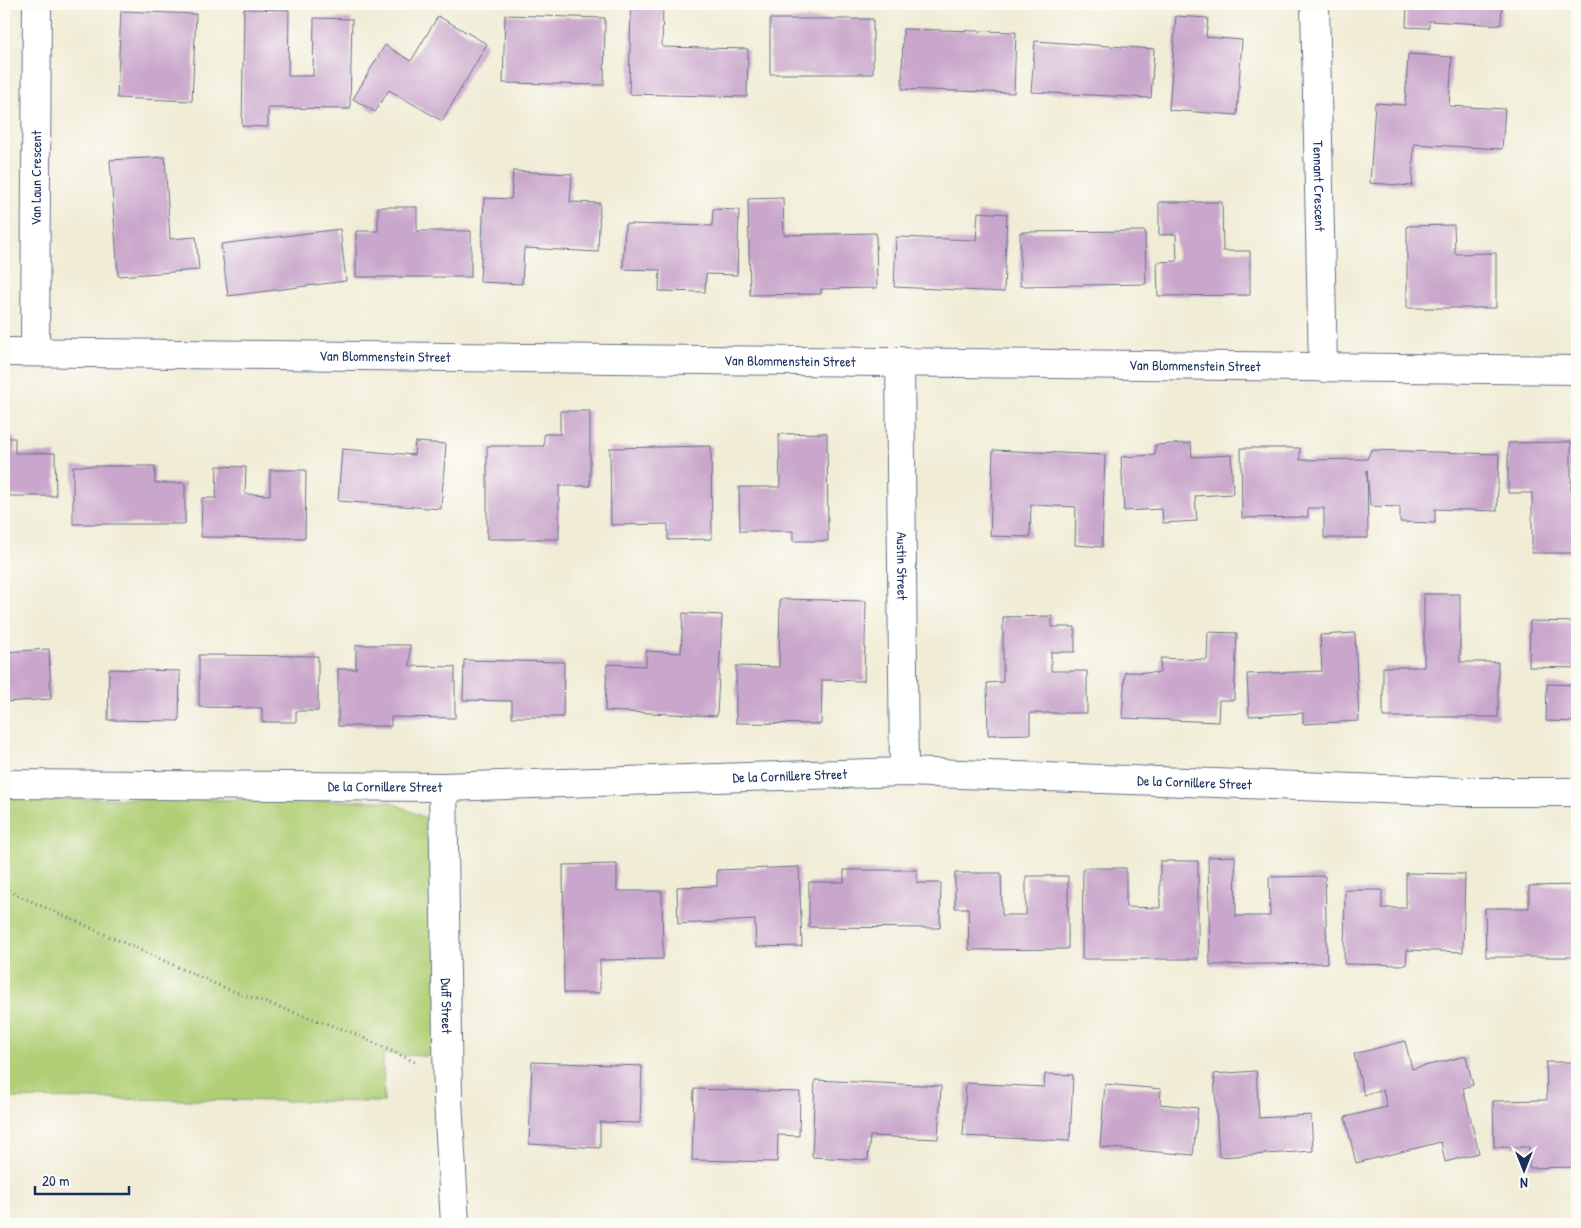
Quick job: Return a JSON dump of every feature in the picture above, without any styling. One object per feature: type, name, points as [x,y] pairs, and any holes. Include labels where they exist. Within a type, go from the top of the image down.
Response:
[{"type":"street","name":"Van Laun Crescent","points":[[35,352],[37,4]]},
{"type":"street","name":"Tennant Crescent","points":[[1315,4],[1323,368]]},
{"type":"street","name":"Van Blommenstein Street","points":[[4,352],[1577,370]]},
{"type":"street","name":"Austin Street","points":[[900,361],[904,772]]},
{"type":"street","name":"De la Cornillere Street","points":[[4,784],[442,787],[904,772],[1464,792],[1577,792]]},
{"type":"street","name":"Duff Street","points":[[442,787],[448,1100],[455,1224]]},
{"type":"path","points":[[4,889],[227,988],[353,1033],[434,1071],[448,1100]]},
{"type":"green space","points":[[4,798],[389,801],[429,820],[443,852],[441,1057],[383,1054],[384,1102],[4,1098]]},
{"type":"building","points":[[631,4],[663,4],[662,47],[748,49],[747,97],[629,94]]},
{"type":"building","points":[[1407,4],[1502,4],[1501,25],[1429,21],[1429,28],[1406,27]]},
{"type":"building","points":[[244,9],[289,10],[288,76],[313,76],[314,18],[352,19],[350,109],[268,108],[268,127],[242,126]]},
{"type":"building","points":[[121,11],[196,14],[192,101],[117,98]]},
{"type":"building","points":[[505,15],[605,18],[604,85],[503,83]]},
{"type":"building","points":[[438,16],[487,44],[442,121],[389,90],[375,112],[353,99],[385,45],[411,61]]},
{"type":"building","points":[[1176,16],[1208,18],[1206,37],[1242,40],[1237,115],[1169,110]]},
{"type":"building","points":[[770,19],[873,19],[873,74],[770,74]]},
{"type":"building","points":[[903,29],[1016,32],[1014,93],[902,89]]},
{"type":"building","points":[[1035,41],[1154,49],[1151,98],[1031,92]]},
{"type":"building","points":[[1408,54],[1452,57],[1449,106],[1505,109],[1502,149],[1414,144],[1412,186],[1370,183],[1375,103],[1405,105]]},
{"type":"building","points":[[165,157],[170,239],[196,237],[199,270],[118,276],[110,160]]},
{"type":"building","points":[[513,171],[572,174],[570,202],[600,203],[598,252],[524,248],[522,284],[480,282],[484,198],[511,199]]},
{"type":"building","points":[[783,198],[784,235],[876,233],[877,288],[821,289],[821,294],[750,295],[748,199]]},
{"type":"building","points":[[1159,202],[1222,202],[1223,251],[1250,251],[1250,295],[1158,296],[1157,262],[1177,261],[1176,234],[1159,235]]},
{"type":"building","points":[[378,207],[417,207],[417,231],[471,231],[471,277],[356,277],[356,231],[378,231]]},
{"type":"building","points":[[713,209],[739,210],[737,275],[706,274],[705,292],[659,291],[660,270],[623,269],[625,224],[712,226]]},
{"type":"building","points":[[978,212],[1007,214],[1004,292],[894,287],[896,237],[976,240]]},
{"type":"building","points":[[1454,225],[1455,254],[1496,253],[1496,308],[1407,308],[1407,226]]},
{"type":"building","points":[[340,229],[346,281],[228,296],[221,244]]},
{"type":"building","points":[[1145,231],[1146,284],[1020,286],[1020,232]]},
{"type":"building","points":[[560,411],[590,411],[590,486],[559,486],[559,539],[487,539],[487,446],[544,446],[544,434],[560,434]]},
{"type":"building","points":[[827,433],[828,541],[793,541],[793,531],[740,531],[739,487],[780,487],[779,434]]},
{"type":"building","points":[[4,438],[15,438],[15,453],[55,453],[56,496],[4,496]]},
{"type":"building","points":[[415,442],[446,444],[441,509],[338,501],[342,449],[414,455]]},
{"type":"building","points":[[1571,442],[1571,490],[1577,490],[1577,553],[1532,553],[1532,493],[1508,493],[1508,443]]},
{"type":"building","points":[[1191,443],[1192,457],[1231,455],[1233,494],[1195,496],[1197,521],[1163,523],[1162,509],[1124,511],[1121,457],[1155,455],[1155,445]]},
{"type":"building","points":[[711,446],[712,539],[668,540],[668,524],[611,525],[610,448]]},
{"type":"building","points":[[1241,448],[1300,448],[1300,460],[1367,459],[1371,450],[1499,454],[1497,511],[1435,509],[1435,523],[1400,522],[1400,507],[1370,506],[1367,470],[1368,538],[1324,538],[1324,508],[1308,508],[1308,517],[1242,518]]},
{"type":"building","points":[[993,450],[1105,455],[1102,547],[1075,545],[1076,507],[1031,505],[1030,537],[990,536]]},
{"type":"building","points":[[73,466],[155,466],[155,483],[185,483],[185,524],[73,524]]},
{"type":"building","points":[[217,466],[246,467],[245,494],[270,495],[270,470],[306,470],[305,538],[201,537],[202,498],[216,498]]},
{"type":"building","points":[[1424,594],[1460,594],[1460,662],[1498,662],[1498,717],[1383,717],[1383,667],[1424,667]]},
{"type":"building","points":[[780,599],[866,601],[864,681],[822,680],[821,724],[736,723],[736,666],[779,667]]},
{"type":"building","points":[[683,613],[722,615],[717,716],[605,711],[607,664],[646,666],[646,651],[681,653]]},
{"type":"building","points":[[1052,616],[1052,627],[1075,627],[1075,652],[1051,652],[1051,671],[1087,671],[1087,713],[1030,713],[1030,734],[988,735],[987,683],[1003,682],[1003,617]]},
{"type":"building","points":[[1530,621],[1577,622],[1577,668],[1529,667]]},
{"type":"building","points":[[1208,632],[1237,633],[1234,700],[1219,700],[1218,722],[1122,718],[1125,672],[1160,673],[1161,658],[1207,660]]},
{"type":"building","points":[[1355,633],[1359,721],[1303,724],[1303,713],[1249,716],[1247,674],[1322,671],[1320,635]]},
{"type":"building","points":[[356,645],[410,645],[410,666],[455,667],[455,718],[391,717],[391,726],[338,726],[338,669],[356,669]]},
{"type":"building","points":[[49,649],[51,699],[4,702],[4,652]]},
{"type":"building","points":[[199,655],[318,656],[318,711],[296,711],[296,722],[262,722],[262,708],[199,707]]},
{"type":"building","points":[[464,660],[564,662],[563,717],[512,717],[512,701],[463,700]]},
{"type":"building","points":[[109,669],[180,671],[179,721],[108,720]]},
{"type":"building","points":[[1547,684],[1577,685],[1577,722],[1546,721]]},
{"type":"building","points":[[1235,856],[1236,916],[1270,916],[1269,877],[1325,876],[1327,963],[1210,965],[1208,857]]},
{"type":"building","points":[[1160,861],[1198,861],[1198,959],[1082,959],[1083,868],[1126,868],[1126,907],[1160,908]]},
{"type":"building","points":[[617,864],[617,891],[662,891],[663,959],[600,960],[600,993],[564,993],[563,865]]},
{"type":"building","points":[[799,867],[802,946],[756,947],[755,920],[678,924],[677,887],[717,886],[717,870]]},
{"type":"building","points":[[844,870],[917,870],[917,883],[941,883],[940,928],[809,927],[809,882],[844,882]]},
{"type":"building","points":[[955,873],[1001,873],[1002,915],[1026,915],[1026,876],[1068,876],[1068,949],[969,950],[968,908],[955,908]]},
{"type":"building","points":[[1406,873],[1465,874],[1463,952],[1407,950],[1406,965],[1344,964],[1345,890],[1382,890],[1382,908],[1406,908]]},
{"type":"building","points":[[1577,885],[1577,957],[1486,957],[1485,908],[1529,908],[1529,886]]},
{"type":"building","points":[[1405,1041],[1412,1069],[1466,1056],[1473,1085],[1463,1088],[1479,1153],[1445,1162],[1441,1142],[1356,1163],[1345,1117],[1387,1107],[1383,1090],[1364,1095],[1354,1054]]},
{"type":"building","points":[[532,1062],[642,1066],[640,1123],[600,1122],[600,1148],[529,1144]]},
{"type":"building","points":[[1546,1062],[1577,1062],[1577,1167],[1529,1168],[1529,1147],[1494,1147],[1493,1101],[1547,1100]]},
{"type":"building","points":[[1256,1071],[1259,1118],[1311,1115],[1313,1151],[1219,1157],[1214,1074]]},
{"type":"building","points":[[1045,1074],[1073,1075],[1070,1141],[963,1136],[966,1083],[1044,1087]]},
{"type":"building","points":[[815,1080],[941,1086],[938,1139],[870,1136],[868,1160],[812,1157]]},
{"type":"building","points":[[1105,1084],[1161,1089],[1160,1104],[1198,1108],[1193,1155],[1100,1147]]},
{"type":"building","points":[[694,1089],[800,1092],[799,1136],[778,1135],[777,1162],[692,1160]]}]
